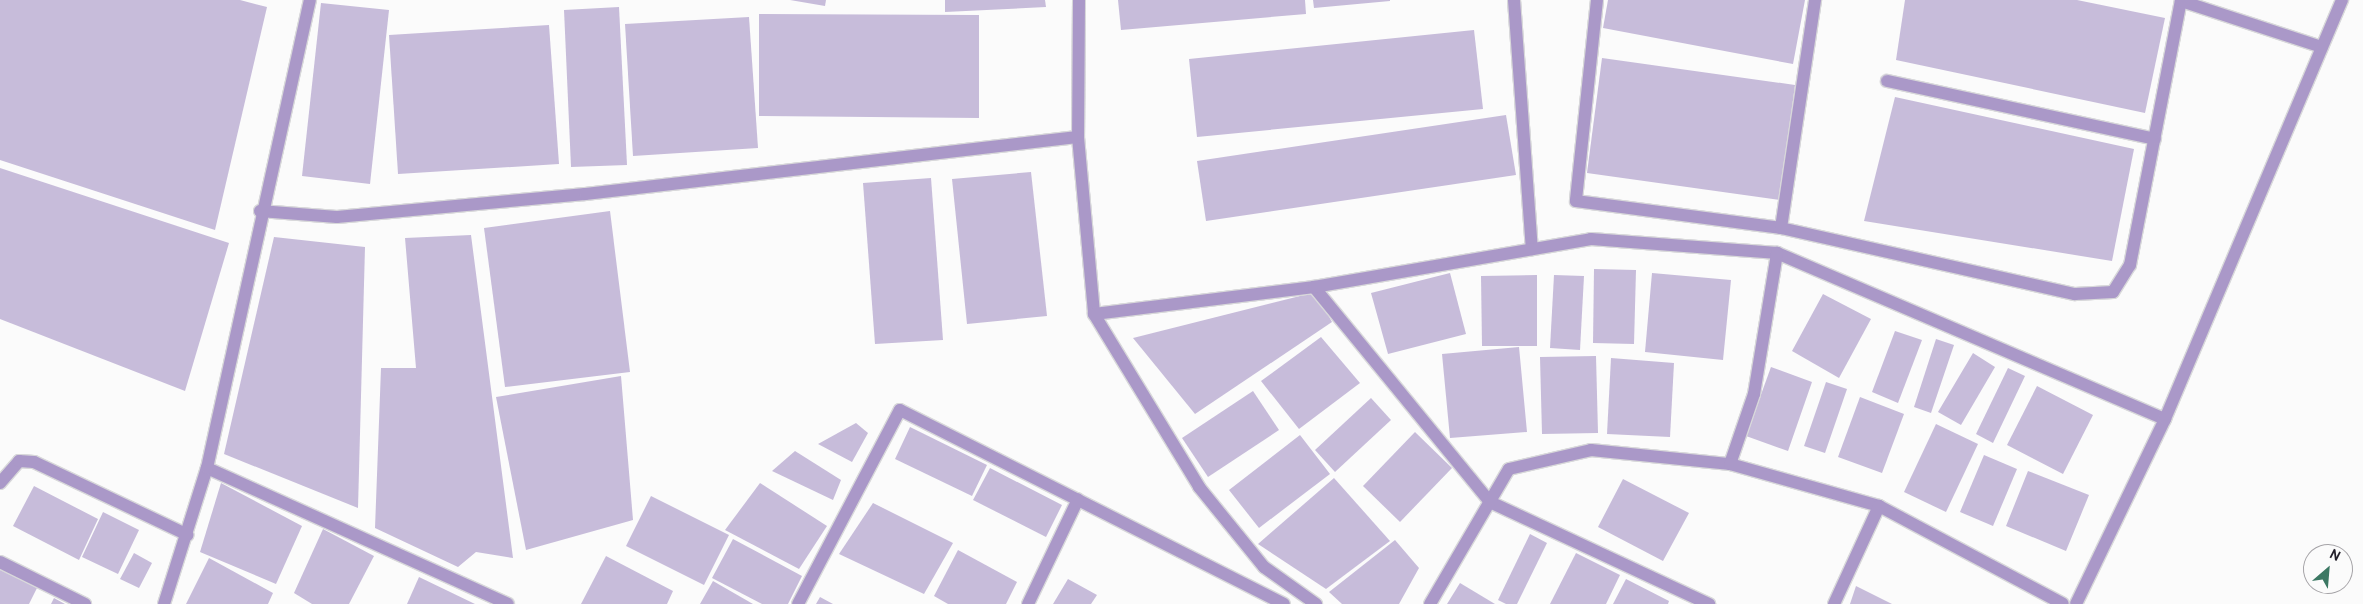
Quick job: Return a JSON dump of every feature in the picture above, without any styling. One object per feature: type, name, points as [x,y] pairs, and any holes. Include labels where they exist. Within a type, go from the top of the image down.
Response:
[{"type":"street","points":[[164,604],[188,536],[207,468],[260,211],[310,0]]},
{"type":"street","points":[[1079,0],[1078,137],[1094,314],[1200,487],[1264,567],[1316,604]]},
{"type":"street","points":[[1514,0],[1532,249]]},
{"type":"street","points":[[1597,0],[1576,201],[1781,228],[2075,294],[2113,292],[2130,265],[2155,139],[2178,1],[2322,47]]},
{"type":"street","points":[[1781,228],[1815,0]]},
{"type":"street","points":[[2076,604],[2165,419],[2342,0]]},
{"type":"street","points":[[1887,80],[2155,139]]},
{"type":"street","points":[[260,211],[337,217],[585,194],[1078,137]]},
{"type":"street","points":[[1094,314],[1314,287],[1591,240],[1777,253],[2165,419]]},
{"type":"street","points":[[1730,464],[1754,394],[1777,253]]},
{"type":"street","points":[[1314,287],[1490,502],[1709,604]]},
{"type":"street","points":[[798,604],[900,410],[1284,604]]},
{"type":"street","points":[[1430,604],[1509,469],[1591,450],[1730,464],[1879,506],[2063,604]]},
{"type":"street","points":[[0,483],[19,461],[34,462],[188,536]]},
{"type":"street","points":[[207,468],[508,604]]},
{"type":"street","points":[[1028,604],[1078,499]]},
{"type":"street","points":[[1834,604],[1879,506]]},
{"type":"street","points":[[0,562],[85,604]]},
{"type":"building","points":[[0,0],[240,0],[267,7],[215,230],[0,160]]},
{"type":"building","points":[[790,0],[826,0],[825,6]]},
{"type":"building","points":[[945,0],[1045,0],[1046,7],[945,12]]},
{"type":"building","points":[[1118,0],[1305,0],[1306,14],[1121,30]]},
{"type":"building","points":[[1313,0],[1390,0],[1390,1],[1314,8]]},
{"type":"building","points":[[1608,0],[1805,0],[1793,64],[1603,28]]},
{"type":"building","points":[[1905,0],[2077,0],[2165,18],[2145,113],[1896,60]]},
{"type":"building","points":[[321,3],[389,10],[370,184],[302,176]]},
{"type":"building","points":[[619,7],[627,165],[571,167],[564,10]]},
{"type":"building","points":[[759,14],[979,15],[979,118],[759,116]]},
{"type":"building","points":[[749,17],[758,148],[633,156],[625,24]]},
{"type":"building","points":[[549,25],[559,164],[398,174],[389,35]]},
{"type":"building","points":[[1474,30],[1483,109],[1197,137],[1189,59]]},
{"type":"building","points":[[1602,58],[1795,85],[1780,200],[1587,173]]},
{"type":"building","points":[[1895,97],[2134,149],[2112,261],[1864,221]]},
{"type":"building","points":[[1506,115],[1516,175],[1206,221],[1197,161]]},
{"type":"building","points":[[0,168],[229,243],[185,391],[0,319]]},
{"type":"building","points":[[1031,172],[1047,316],[967,324],[952,179]]},
{"type":"building","points":[[931,178],[943,340],[875,344],[863,183]]},
{"type":"building","points":[[610,211],[630,372],[505,387],[484,228]]},
{"type":"building","points":[[471,235],[513,558],[476,552],[458,567],[375,528],[381,368],[416,368],[405,238]]},
{"type":"building","points":[[274,237],[365,247],[358,508],[224,454]]},
{"type":"building","points":[[1594,269],[1636,270],[1634,344],[1593,343]]},
{"type":"building","points":[[1450,273],[1466,334],[1388,354],[1371,293]]},
{"type":"building","points":[[1652,273],[1731,280],[1723,360],[1645,352]]},
{"type":"building","points":[[1537,275],[1537,346],[1482,346],[1481,276]]},
{"type":"building","points":[[1554,275],[1584,276],[1580,350],[1550,348]]},
{"type":"building","points":[[1316,292],[1332,322],[1195,414],[1133,338]]},
{"type":"building","points":[[1823,294],[1871,319],[1839,378],[1792,351]]},
{"type":"building","points":[[1895,331],[1922,340],[1898,403],[1872,392]]},
{"type":"building","points":[[1321,337],[1360,383],[1299,429],[1261,381]]},
{"type":"building","points":[[1936,339],[1954,345],[1931,413],[1914,407]]},
{"type":"building","points":[[1519,347],[1527,432],[1450,438],[1442,354]]},
{"type":"building","points":[[1973,353],[1995,367],[1961,425],[1938,412]]},
{"type":"building","points":[[1596,356],[1598,433],[1542,434],[1540,357]]},
{"type":"building","points":[[1611,358],[1674,363],[1670,437],[1607,434]]},
{"type":"building","points":[[1771,367],[1812,382],[1788,451],[1746,436]]},
{"type":"building","points":[[2008,368],[2025,376],[1993,443],[1976,434]]},
{"type":"building","points":[[621,376],[633,520],[526,550],[496,397]]},
{"type":"building","points":[[1826,382],[1847,389],[1825,453],[1804,446]]},
{"type":"building","points":[[2037,386],[2093,415],[2063,474],[2007,445]]},
{"type":"building","points":[[1253,391],[1279,430],[1208,477],[1182,438]]},
{"type":"building","points":[[1860,397],[1904,414],[1882,473],[1838,457]]},
{"type":"building","points":[[1371,398],[1391,420],[1335,472],[1315,450]]},
{"type":"building","points":[[856,423],[868,433],[852,462],[818,444]]},
{"type":"building","points":[[1936,424],[1978,444],[1946,512],[1904,492]]},
{"type":"building","points":[[910,427],[987,465],[972,496],[895,459]]},
{"type":"building","points":[[1415,432],[1452,468],[1400,522],[1363,486]]},
{"type":"building","points":[[1300,435],[1330,474],[1259,528],[1229,490]]},
{"type":"building","points":[[795,451],[841,480],[833,500],[772,471]]},
{"type":"building","points":[[1984,455],[2017,469],[1993,526],[1960,512]]},
{"type":"building","points":[[990,468],[1062,505],[1046,537],[973,500]]},
{"type":"building","points":[[2028,471],[2089,495],[2066,551],[2006,526]]},
{"type":"building","points":[[1334,478],[1390,541],[1326,589],[1258,544]]},
{"type":"building","points":[[1623,479],[1689,513],[1663,561],[1598,527]]},
{"type":"building","points":[[221,483],[302,526],[276,584],[200,552]]},
{"type":"building","points":[[760,483],[827,526],[799,569],[725,530]]},
{"type":"building","points":[[34,486],[98,519],[79,560],[13,526]]},
{"type":"building","points":[[651,496],[729,535],[704,585],[626,546]]},
{"type":"building","points":[[873,503],[953,543],[924,594],[839,554]]},
{"type":"building","points":[[103,512],[139,530],[118,574],[82,557]]},
{"type":"building","points":[[323,529],[374,556],[349,604],[312,604],[294,593]]},
{"type":"building","points":[[1530,534],[1547,543],[1517,604],[1506,604],[1498,600]]},
{"type":"building","points":[[733,539],[802,576],[788,604],[762,604],[712,578]]},
{"type":"building","points":[[1395,540],[1419,568],[1399,604],[1342,604],[1329,592]]},
{"type":"building","points":[[958,550],[1017,582],[1006,604],[948,604],[934,596]]},
{"type":"building","points":[[134,553],[152,563],[139,588],[120,579]]},
{"type":"building","points":[[1576,553],[1620,575],[1606,604],[1550,604]]},
{"type":"building","points":[[606,556],[673,591],[667,604],[581,604]]},
{"type":"building","points":[[209,558],[273,593],[268,604],[186,604]]},
{"type":"building","points":[[0,566],[38,586],[29,604],[0,604]]},
{"type":"building","points":[[419,577],[475,604],[407,604]]},
{"type":"building","points":[[1068,579],[1097,595],[1091,604],[1053,604]]},
{"type":"building","points":[[1626,579],[1669,601],[1668,604],[1613,604]]},
{"type":"building","points":[[713,581],[753,604],[700,604]]},
{"type":"building","points":[[1460,583],[1495,604],[1447,604]]},
{"type":"building","points":[[1856,586],[1892,604],[1850,604]]},
{"type":"building","points":[[820,597],[833,604],[816,604]]},
{"type":"building","points":[[54,598],[65,604],[51,604]]}]
